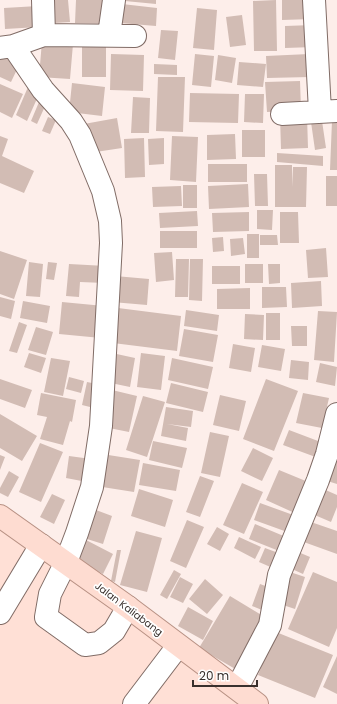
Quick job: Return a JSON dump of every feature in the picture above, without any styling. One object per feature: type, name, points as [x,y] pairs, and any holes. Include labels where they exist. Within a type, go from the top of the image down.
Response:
[{"type":"main road","name":"Jalan Kaliabang","points":[[0,516],[128,607],[257,704]]},
{"type":"street","points":[[43,0],[44,34]]},
{"type":"street","points":[[109,35],[114,0]]},
{"type":"street","points":[[282,114],[328,111],[314,0]]},
{"type":"street","points":[[128,607],[114,631],[99,643],[85,645],[46,617],[50,594],[66,562],[92,487],[101,426],[111,243],[110,221],[103,191],[80,135],[71,121],[6,47],[44,34],[135,36]]},
{"type":"street","points":[[237,688],[270,625],[278,575],[318,480],[327,454],[337,414]]},
{"type":"street","points":[[3,599],[41,545]]},
{"type":"street","points":[[134,704],[178,646]]},
{"type":"shaded area","points":[[0,516],[257,704],[0,704]]},
{"type":"building","points":[[53,0],[68,0],[70,22],[54,23]]},
{"type":"building","points":[[76,0],[108,0],[108,24],[75,23]]},
{"type":"building","points":[[156,0],[156,4],[125,1]]},
{"type":"building","points":[[276,0],[277,51],[254,51],[253,1]]},
{"type":"building","points":[[282,0],[313,0],[313,19],[282,20]]},
{"type":"building","points":[[122,4],[157,8],[156,26],[120,23]]},
{"type":"building","points":[[38,6],[39,27],[5,29],[4,8]]},
{"type":"building","points":[[197,8],[217,10],[214,50],[193,48]]},
{"type":"building","points":[[242,15],[246,45],[230,47],[226,17]]},
{"type":"building","points":[[313,25],[314,47],[285,48],[285,26]]},
{"type":"building","points":[[161,30],[178,31],[175,60],[158,58]]},
{"type":"building","points":[[82,36],[106,36],[106,77],[82,77]]},
{"type":"building","points":[[42,41],[73,44],[70,79],[39,77]]},
{"type":"building","points":[[0,54],[20,63],[11,82],[0,77]]},
{"type":"building","points":[[111,54],[144,55],[143,91],[110,90]]},
{"type":"building","points":[[195,54],[214,56],[211,87],[192,85]]},
{"type":"building","points":[[309,54],[310,77],[267,78],[266,56]]},
{"type":"building","points":[[218,55],[236,58],[232,83],[215,80]]},
{"type":"building","points":[[239,62],[266,64],[263,87],[237,85]]},
{"type":"building","points":[[154,64],[177,65],[177,75],[154,74]]},
{"type":"building","points":[[158,77],[185,77],[183,132],[156,131]]},
{"type":"building","points":[[300,81],[301,110],[267,112],[265,82]]},
{"type":"building","points":[[72,83],[105,87],[102,116],[69,112]]},
{"type":"building","points":[[0,84],[23,94],[12,118],[0,112]]},
{"type":"building","points":[[28,87],[40,92],[27,121],[16,115]]},
{"type":"building","points":[[190,93],[239,94],[238,123],[189,122]]},
{"type":"building","points":[[245,94],[264,94],[263,123],[244,122]]},
{"type":"building","points":[[133,97],[150,98],[149,133],[131,133]]},
{"type":"building","points":[[39,102],[46,104],[37,124],[31,121]]},
{"type":"building","points":[[280,116],[307,116],[308,148],[281,149]]},
{"type":"building","points":[[48,117],[56,120],[50,134],[42,131]]},
{"type":"building","points":[[117,118],[122,148],[89,153],[84,124]]},
{"type":"building","points":[[322,121],[326,148],[315,150],[311,122]]},
{"type":"building","points":[[332,121],[337,121],[337,170],[330,170]]},
{"type":"building","points":[[242,130],[265,130],[265,157],[242,157]]},
{"type":"building","points":[[235,134],[236,159],[207,160],[207,135]]},
{"type":"building","points":[[0,136],[8,139],[2,156],[34,171],[24,193],[0,183]]},
{"type":"building","points":[[172,136],[198,137],[196,182],[170,180]]},
{"type":"building","points":[[144,138],[145,177],[125,178],[124,139]]},
{"type":"building","points":[[164,138],[164,164],[149,165],[148,139]]},
{"type":"building","points":[[277,153],[323,156],[323,166],[277,162]]},
{"type":"building","points":[[208,164],[247,164],[247,182],[208,182]]},
{"type":"building","points":[[275,165],[292,165],[292,187],[293,167],[307,167],[306,207],[275,207]]},
{"type":"building","points":[[254,174],[267,174],[268,206],[255,206]]},
{"type":"building","points":[[326,176],[337,176],[337,206],[326,206]]},
{"type":"building","points":[[248,184],[249,207],[209,209],[208,186]]},
{"type":"building","points":[[183,185],[197,185],[197,208],[183,208]]},
{"type":"building","points":[[181,186],[182,206],[153,207],[152,187]]},
{"type":"building","points":[[257,210],[273,210],[272,230],[257,229]]},
{"type":"building","points":[[197,211],[198,226],[160,228],[159,213]]},
{"type":"building","points":[[249,212],[249,231],[213,232],[212,213]]},
{"type":"building","points":[[280,212],[298,212],[299,243],[280,243]]},
{"type":"building","points":[[160,231],[197,231],[197,248],[160,248]]},
{"type":"building","points":[[247,234],[259,234],[259,258],[247,258]]},
{"type":"building","points":[[260,235],[277,235],[278,245],[260,245]]},
{"type":"building","points":[[223,237],[224,251],[213,252],[212,238]]},
{"type":"building","points":[[243,238],[245,254],[231,256],[230,239]]},
{"type":"building","points":[[326,248],[328,277],[308,278],[306,250]]},
{"type":"building","points":[[0,251],[27,260],[14,299],[0,294]]},
{"type":"building","points":[[172,252],[174,280],[156,282],[154,253]]},
{"type":"building","points":[[176,259],[189,259],[188,297],[175,297]]},
{"type":"building","points":[[190,259],[203,259],[202,301],[189,300]]},
{"type":"building","points":[[29,262],[43,264],[40,297],[26,296]]},
{"type":"building","points":[[48,262],[57,263],[54,280],[46,279]]},
{"type":"building","points":[[69,264],[106,266],[105,283],[80,282],[79,297],[66,296]]},
{"type":"building","points":[[245,264],[263,264],[263,283],[245,283]]},
{"type":"building","points":[[268,264],[280,264],[280,283],[269,284]]},
{"type":"building","points":[[212,266],[240,266],[240,284],[212,284]]},
{"type":"building","points":[[115,276],[149,279],[147,305],[112,302]]},
{"type":"building","points":[[321,281],[322,306],[292,308],[291,283]]},
{"type":"building","points":[[262,287],[286,287],[287,307],[262,308]]},
{"type":"building","points":[[250,288],[250,309],[217,309],[217,289]]},
{"type":"building","points":[[0,297],[15,301],[11,319],[0,316]]},
{"type":"building","points":[[23,301],[50,306],[47,323],[20,318]]},
{"type":"building","points":[[62,302],[104,306],[101,338],[59,334]]},
{"type":"building","points":[[118,308],[181,316],[177,351],[113,343]]},
{"type":"building","points":[[186,310],[219,315],[217,331],[184,326]]},
{"type":"building","points":[[318,311],[337,312],[334,362],[314,360]]},
{"type":"building","points":[[266,313],[280,313],[280,340],[266,340]]},
{"type":"building","points":[[245,314],[264,315],[263,340],[244,339]]},
{"type":"building","points":[[19,322],[27,325],[17,353],[9,351]]},
{"type":"building","points":[[291,326],[307,326],[307,346],[292,346]]},
{"type":"building","points":[[36,327],[53,332],[46,355],[28,350]]},
{"type":"building","points":[[184,329],[218,335],[213,362],[179,356]]},
{"type":"building","points":[[233,344],[255,348],[251,372],[229,368]]},
{"type":"building","points":[[262,345],[285,349],[281,371],[258,367]]},
{"type":"building","points":[[29,353],[46,358],[41,373],[24,367]]},
{"type":"building","points":[[112,353],[135,358],[130,387],[106,382]]},
{"type":"building","points":[[141,353],[165,356],[161,390],[137,387]]},
{"type":"building","points":[[51,358],[70,361],[63,396],[44,392]]},
{"type":"building","points":[[172,358],[213,367],[208,389],[168,380]]},
{"type":"building","points":[[291,360],[309,362],[308,380],[289,378]]},
{"type":"building","points":[[320,363],[337,367],[335,386],[316,382]]},
{"type":"building","points":[[69,377],[84,381],[81,393],[66,389]]},
{"type":"building","points":[[0,379],[32,390],[25,408],[0,399]]},
{"type":"building","points":[[266,379],[298,391],[274,451],[243,439]]},
{"type":"building","points":[[87,382],[102,385],[98,409],[82,405]]},
{"type":"building","points":[[171,383],[208,392],[203,412],[166,403]]},
{"type":"building","points":[[112,390],[137,396],[129,432],[104,427]]},
{"type":"building","points":[[41,393],[76,400],[72,422],[70,421],[63,445],[40,439],[47,417],[37,415]]},
{"type":"building","points":[[303,393],[329,398],[322,428],[296,423]]},
{"type":"building","points":[[220,395],[246,401],[239,431],[213,425]]},
{"type":"building","points":[[143,396],[165,402],[147,457],[126,450]]},
{"type":"building","points":[[166,407],[193,411],[191,427],[167,424],[188,428],[186,441],[161,436]]},
{"type":"building","points":[[0,414],[37,436],[22,461],[0,448]]},
{"type":"building","points":[[289,430],[326,444],[321,459],[283,445]]},
{"type":"building","points":[[210,432],[229,436],[220,477],[201,473]]},
{"type":"building","points":[[153,441],[187,448],[182,468],[149,460]]},
{"type":"building","points":[[40,443],[63,452],[41,502],[19,492]]},
{"type":"building","points":[[253,448],[273,458],[262,481],[241,471]]},
{"type":"building","points":[[102,454],[140,460],[134,492],[96,486]]},
{"type":"building","points":[[337,454],[337,484],[324,480]]},
{"type":"building","points":[[0,455],[5,457],[0,470]]},
{"type":"building","points":[[69,456],[91,459],[87,482],[66,478]]},
{"type":"building","points":[[143,463],[180,470],[176,491],[139,485]]},
{"type":"building","points":[[279,470],[313,484],[299,515],[266,500]]},
{"type":"building","points":[[9,471],[19,477],[8,497],[0,493],[0,488]]},
{"type":"building","points":[[200,476],[214,481],[200,517],[186,512]]},
{"type":"building","points":[[242,483],[263,492],[244,534],[223,525]]},
{"type":"building","points":[[321,488],[337,495],[337,507],[331,522],[310,513]]},
{"type":"building","points":[[139,489],[173,500],[165,527],[131,516]]},
{"type":"building","points":[[52,494],[65,500],[54,524],[40,517]]},
{"type":"building","points":[[260,503],[296,516],[290,533],[254,520]]},
{"type":"building","points":[[96,510],[112,516],[103,544],[87,539]]},
{"type":"building","points":[[187,520],[204,527],[186,568],[170,561]]},
{"type":"building","points":[[308,521],[337,531],[337,554],[301,541]]},
{"type":"building","points":[[255,524],[286,537],[279,551],[249,539]]},
{"type":"building","points":[[217,527],[229,534],[220,551],[207,544]]},
{"type":"building","points":[[136,531],[162,538],[147,592],[120,585]]},
{"type":"building","points":[[239,537],[261,547],[255,559],[234,548]]},
{"type":"building","points":[[86,540],[113,554],[103,574],[75,561]]},
{"type":"building","points":[[265,548],[281,554],[275,569],[259,562]]},
{"type":"building","points":[[291,549],[310,557],[303,574],[283,565]]},
{"type":"building","points":[[117,550],[121,550],[115,582],[111,581]]},
{"type":"building","points":[[174,570],[181,574],[167,599],[160,595]]},
{"type":"building","points":[[284,570],[305,577],[295,609],[274,602]]},
{"type":"building","points":[[313,572],[337,582],[337,628],[329,647],[288,629]]},
{"type":"building","points":[[180,577],[193,584],[183,603],[170,597]]},
{"type":"building","points":[[205,579],[223,595],[207,614],[189,599]]},
{"type":"building","points":[[260,584],[271,588],[262,610],[252,606]]},
{"type":"building","points":[[230,596],[268,619],[237,670],[199,648]]},
{"type":"building","points":[[188,607],[213,621],[203,640],[178,626]]},
{"type":"building","points":[[276,632],[333,655],[315,698],[258,675]]},
{"type":"building","points":[[337,656],[337,694],[323,687]]}]
